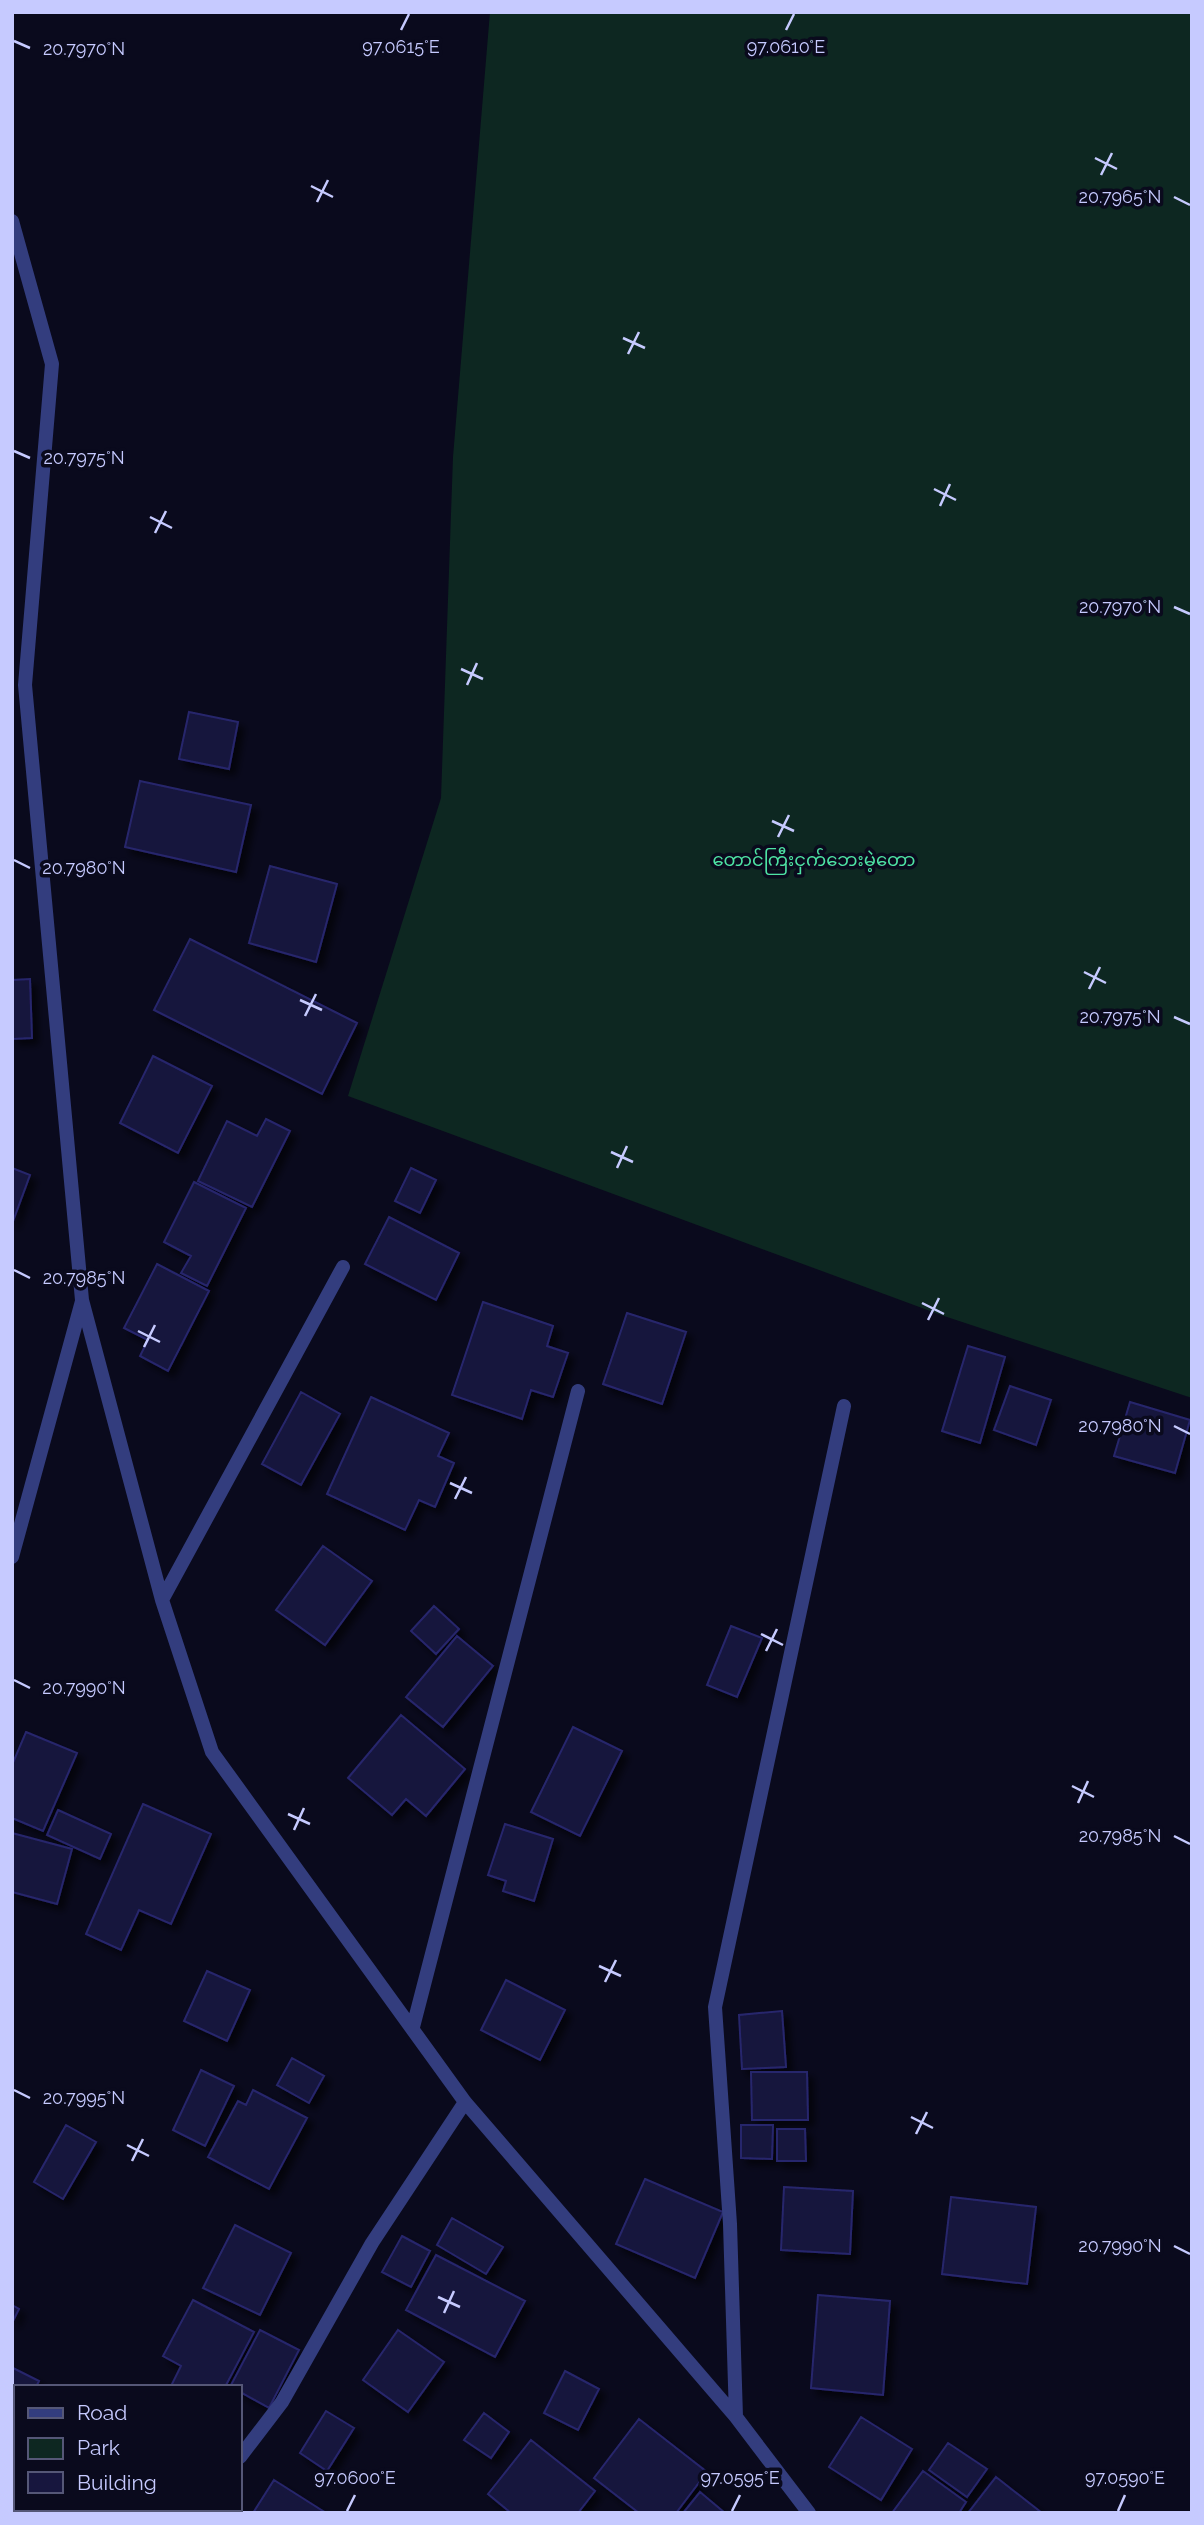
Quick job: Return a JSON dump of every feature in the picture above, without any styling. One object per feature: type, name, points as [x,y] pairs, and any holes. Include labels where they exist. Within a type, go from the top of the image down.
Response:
[{"type":"street","points":[[12,221],[52,364],[25,685],[82,1300],[162,1600],[212,1752],[465,2102],[736,2417],[810,2513]]},
{"type":"street","points":[[162,1600],[343,1267]]},
{"type":"street","points":[[12,1557],[82,1300]]},
{"type":"street","points":[[413,2027],[579,1391]]},
{"type":"street","points":[[736,2417],[730,2224],[715,2007],[844,1406]]},
{"type":"street","points":[[242,2454],[282,2402],[372,2242],[465,2102]]},
{"type":"green space","name":"တောင်ကြီးငှက်ဘေးမဲ့တော","points":[[490,12],[1192,12],[1192,1398],[941,1315],[348,1096],[441,798],[453,457]]},
{"type":"building","points":[[189,712],[238,722],[229,769],[179,759]]},
{"type":"building","points":[[140,781],[251,805],[236,872],[125,847]]},
{"type":"building","points":[[270,866],[337,884],[316,962],[249,943]]},
{"type":"building","points":[[190,939],[357,1023],[322,1094],[154,1010]]},
{"type":"building","points":[[30,979],[32,1038],[12,1039],[12,980]]},
{"type":"building","points":[[153,1056],[212,1086],[178,1153],[120,1123]]},
{"type":"building","points":[[266,1119],[290,1131],[252,1207],[198,1181],[227,1121],[257,1136]]},
{"type":"building","points":[[12,1168],[30,1175],[12,1224]]},
{"type":"building","points":[[411,1168],[436,1180],[420,1213],[395,1201]]},
{"type":"building","points":[[194,1182],[246,1208],[207,1286],[181,1273],[191,1256],[164,1242]]},
{"type":"building","points":[[389,1217],[459,1253],[436,1300],[365,1264]]},
{"type":"building","points":[[157,1264],[209,1291],[168,1371],[140,1356],[148,1340],[124,1328]]},
{"type":"building","points":[[483,1302],[553,1326],[547,1346],[568,1353],[553,1397],[531,1390],[522,1419],[452,1395]]},
{"type":"building","points":[[627,1313],[686,1332],[662,1404],[603,1384]]},
{"type":"building","points":[[968,1346],[1005,1357],[980,1443],[942,1431]]},
{"type":"building","points":[[1010,1386],[1051,1400],[1036,1445],[994,1430]]},
{"type":"building","points":[[301,1392],[340,1414],[301,1485],[262,1464]]},
{"type":"building","points":[[371,1397],[449,1433],[438,1456],[454,1463],[435,1507],[419,1500],[405,1530],[327,1494]]},
{"type":"building","points":[[1130,1402],[1190,1420],[1175,1473],[1114,1456]]},
{"type":"building","points":[[323,1546],[372,1581],[325,1645],[276,1610]]},
{"type":"building","points":[[434,1606],[459,1629],[436,1654],[411,1631]]},
{"type":"building","points":[[731,1626],[762,1638],[737,1697],[707,1685]]},
{"type":"building","points":[[457,1636],[493,1666],[443,1727],[406,1697]]},
{"type":"building","points":[[401,1715],[465,1769],[426,1816],[406,1799],[392,1815],[348,1778]]},
{"type":"building","points":[[573,1727],[622,1751],[580,1836],[531,1812]]},
{"type":"building","points":[[26,1732],[77,1753],[43,1831],[12,1818],[12,1765]]},
{"type":"building","points":[[143,1804],[211,1834],[171,1924],[139,1910],[121,1950],[86,1934]]},
{"type":"building","points":[[58,1810],[111,1834],[100,1859],[47,1835]]},
{"type":"building","points":[[505,1824],[553,1839],[534,1901],[503,1891],[506,1881],[488,1875]]},
{"type":"building","points":[[12,1833],[72,1849],[57,1904],[12,1892]]},
{"type":"building","points":[[207,1971],[250,1990],[227,2041],[184,2021]]},
{"type":"building","points":[[506,1980],[565,2010],[540,2060],[481,2030]]},
{"type":"building","points":[[782,2011],[786,2067],[742,2069],[739,2015]]},
{"type":"building","points":[[292,2058],[324,2076],[309,2103],[277,2085]]},
{"type":"building","points":[[201,2070],[234,2086],[205,2146],[173,2130]]},
{"type":"building","points":[[751,2072],[807,2072],[808,2120],[752,2120]]},
{"type":"building","points":[[253,2090],[307,2118],[269,2189],[208,2157],[238,2101],[246,2105]]},
{"type":"building","points":[[66,2125],[96,2142],[63,2199],[34,2182]]},
{"type":"building","points":[[741,2125],[773,2125],[772,2159],[741,2158]]},
{"type":"building","points":[[777,2129],[805,2129],[806,2161],[777,2161]]},
{"type":"building","points":[[645,2179],[723,2212],[695,2278],[616,2244]]},
{"type":"building","points":[[784,2187],[853,2191],[850,2254],[781,2250]]},
{"type":"building","points":[[951,2197],[1036,2207],[1027,2284],[942,2274]]},
{"type":"building","points":[[452,2218],[503,2247],[486,2274],[437,2245]]},
{"type":"building","points":[[235,2225],[291,2253],[260,2315],[203,2288]]},
{"type":"building","points":[[402,2236],[430,2251],[411,2287],[382,2272]]},
{"type":"building","points":[[436,2255],[525,2301],[495,2357],[406,2310]]},
{"type":"building","points":[[818,2295],[890,2301],[883,2395],[811,2388]]},
{"type":"building","points":[[193,2300],[254,2332],[226,2385],[174,2385],[181,2366],[163,2356]]},
{"type":"building","points":[[12,2305],[19,2309],[12,2323]]},
{"type":"building","points":[[260,2330],[299,2350],[269,2408],[242,2393],[242,2385],[231,2385]]},
{"type":"building","points":[[398,2330],[444,2362],[408,2412],[363,2380]]},
{"type":"building","points":[[13,2368],[39,2381],[37,2385],[14,2385],[12,2434]]},
{"type":"building","points":[[565,2371],[599,2389],[578,2430],[544,2413]]},
{"type":"building","points":[[326,2411],[354,2428],[327,2471],[300,2453]]},
{"type":"building","points":[[484,2413],[509,2432],[491,2458],[464,2440]]},
{"type":"building","points":[[861,2417],[912,2449],[881,2500],[829,2467]]},
{"type":"building","points":[[639,2419],[707,2472],[676,2513],[639,2513],[594,2478]]},
{"type":"building","points":[[531,2440],[595,2491],[578,2513],[511,2513],[488,2494]]},
{"type":"building","points":[[948,2443],[987,2469],[967,2497],[929,2470]]},
{"type":"building","points":[[923,2471],[966,2502],[959,2513],[892,2513]]},
{"type":"building","points":[[996,2477],[1042,2513],[968,2513]]},
{"type":"building","points":[[274,2480],[326,2513],[253,2513]]},
{"type":"building","points":[[700,2492],[725,2513],[683,2513]]},
{"type":"building","points":[[144,2511],[168,2511],[166,2513]]}]
